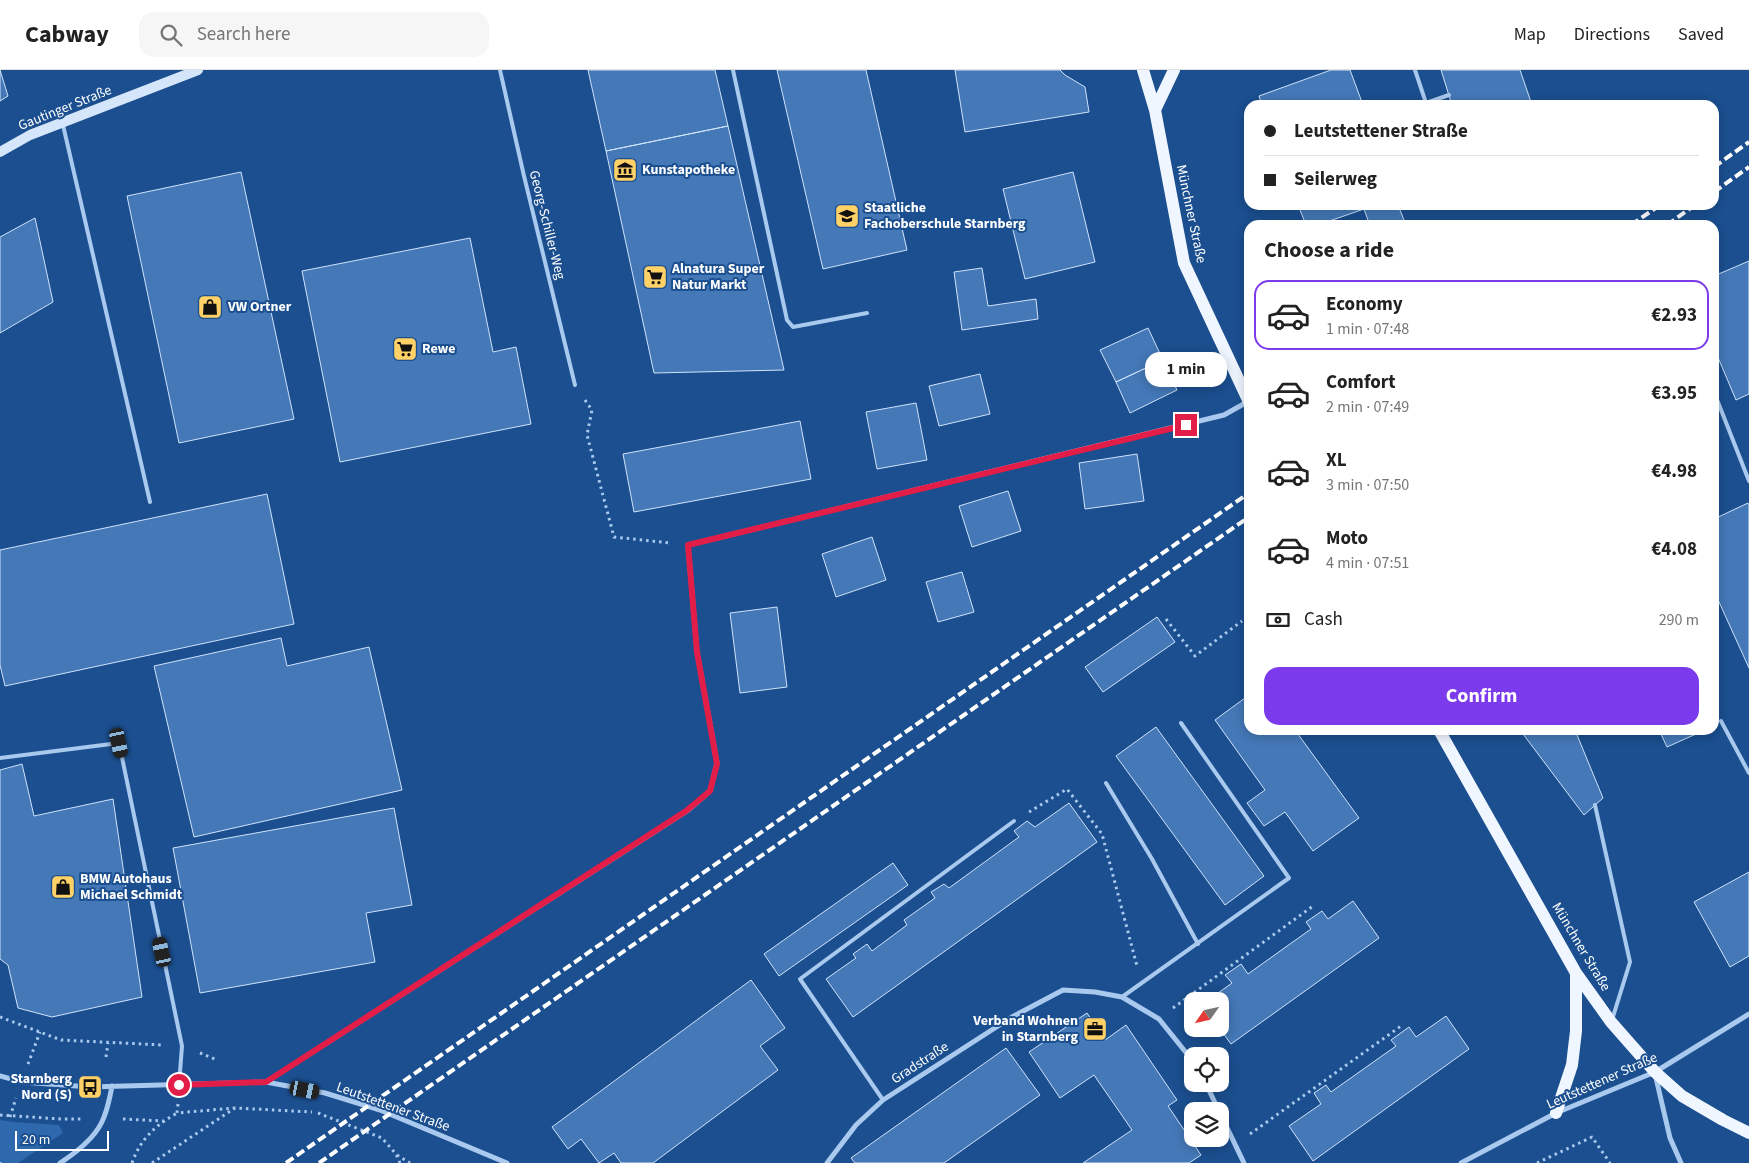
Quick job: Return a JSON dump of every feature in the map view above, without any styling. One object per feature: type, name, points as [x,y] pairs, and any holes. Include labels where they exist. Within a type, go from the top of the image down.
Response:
[{"type":"main road","name":"Gautinger Straße","points":[[0,152],[30,135],[198,70]]},
{"type":"main road","name":"Münchner Straße","points":[[1142,70],[1155,110],[1184,263],[1244,391]]},
{"type":"main road","points":[[1155,110],[1174,70]]},
{"type":"main road","name":"Münchner Straße","points":[[1442,735],[1576,973],[1612,1022],[1655,1072],[1682,1096],[1749,1133]]},
{"type":"main road","points":[[1556,1113],[1572,1065],[1576,1031],[1576,973]]},
{"type":"street","points":[[266,1082],[686,811],[710,791],[717,764],[697,652],[688,545],[1224,416],[1244,405]]},
{"type":"street","name":"Gradstraße","points":[[827,1163],[856,1125],[883,1100],[1012,1017],[1064,990],[1095,992],[1122,997],[1159,1019],[1184,1050]]},
{"type":"street","name":"Leutstettener Straße","points":[[1461,1163],[1556,1113],[1655,1072],[1749,1014]]},
{"type":"street","points":[[1655,1072],[1670,1138],[1681,1163]]},
{"type":"street","name":"Leutstettener Straße","points":[[0,1076],[22,1082],[90,1087],[266,1082],[325,1093],[380,1110],[507,1163]]},
{"type":"street","points":[[60,1163],[75,1153],[96,1133],[104,1119],[112,1086]]},
{"type":"street","points":[[1229,1131],[1244,1163]]},
{"type":"lane","name":"Georg-Schiller-Weg","points":[[500,70],[575,386]]},
{"type":"lane","points":[[733,70],[787,320],[793,327],[867,313]]},
{"type":"lane","points":[[1414,70],[1425,100]]},
{"type":"lane","points":[[1435,100],[1449,95]]},
{"type":"lane","points":[[63,122],[150,502]]},
{"type":"lane","points":[[1719,405],[1749,481]]},
{"type":"lane","points":[[1721,721],[1749,773]]},
{"type":"lane","points":[[1122,997],[1289,878],[1181,723]]},
{"type":"lane","points":[[0,758],[119,743],[182,1046],[179,1085]]},
{"type":"lane","points":[[1106,783],[1152,859],[1198,944]]},
{"type":"lane","points":[[1595,806],[1630,962],[1612,1022]]},
{"type":"lane","points":[[883,1100],[800,979],[1014,821]]},
{"type":"path","points":[[575,386],[592,410],[587,435],[614,537],[688,545]]},
{"type":"path","points":[[1166,619],[1194,656],[1242,621]]},
{"type":"path","points":[[1014,821],[1067,789],[1102,834],[1142,983]]},
{"type":"path","points":[[1159,1019],[1314,906]]},
{"type":"path","points":[[0,1017],[62,1040],[182,1046]]},
{"type":"path","points":[[1235,1144],[1401,1026]]},
{"type":"path","points":[[106,1057],[108,1043]]},
{"type":"path","points":[[177,1113],[179,1085]]},
{"type":"path","points":[[152,1163],[234,1108]]},
{"type":"path","points":[[132,1163],[137,1150],[153,1128],[177,1113],[234,1108],[316,1112],[382,1138],[396,1154],[410,1163]]},
{"type":"path","points":[[1537,1163],[1592,1137],[1610,1163]]},
{"type":"path","points":[[396,1154],[400,1163]]},
{"type":"shaded area","points":[[0,1120],[59,1125],[63,1133],[18,1163],[0,1163]]},
{"type":"building","points":[[0,70],[8,96],[0,101]]},
{"type":"building","points":[[588,70],[715,70],[728,126],[606,151]]},
{"type":"building","points":[[777,70],[866,70],[907,250],[823,269]]},
{"type":"building","points":[[955,70],[1060,70],[1085,87],[1089,112],[965,132]]},
{"type":"building","points":[[1331,70],[1350,70],[1361,100],[1260,100],[1259,96]]},
{"type":"building","points":[[1441,70],[1520,70],[1530,100],[1450,100]]},
{"type":"building","points":[[728,126],[784,370],[654,373],[606,151]]},
{"type":"building","name":"VW Ortner","points":[[241,172],[294,419],[179,443],[127,196]]},
{"type":"building","points":[[1073,172],[1095,262],[1025,279],[1003,189]]},
{"type":"building","points":[[1300,210],[1361,210],[1332,220],[1304,220]]},
{"type":"building","points":[[1364,210],[1400,210],[1404,220],[1368,220]]},
{"type":"building","points":[[35,218],[53,302],[0,333],[0,237]]},
{"type":"building","name":"Rewe","points":[[470,238],[493,352],[516,347],[531,424],[340,462],[302,271]]},
{"type":"building","points":[[1749,261],[1749,394],[1736,400],[1719,360],[1719,274]]},
{"type":"building","points":[[982,268],[988,306],[1036,299],[1038,319],[962,330],[954,272]]},
{"type":"building","points":[[1148,328],[1163,360],[1116,382],[1100,350]]},
{"type":"building","points":[[1163,360],[1177,390],[1130,413],[1116,382]]},
{"type":"building","points":[[980,374],[990,414],[939,426],[929,386]]},
{"type":"building","points":[[916,403],[927,460],[877,469],[866,412]]},
{"type":"building","points":[[800,421],[811,479],[634,512],[623,454]]},
{"type":"building","points":[[1137,454],[1144,501],[1085,509],[1079,463]]},
{"type":"building","points":[[1008,491],[1021,531],[972,547],[959,506]]},
{"type":"building","points":[[267,494],[294,624],[5,686],[0,665],[0,550]]},
{"type":"building","points":[[1748,503],[1749,505],[1749,668],[1719,602],[1719,517]]},
{"type":"building","points":[[872,537],[886,580],[836,597],[822,554]]},
{"type":"building","points":[[962,572],[974,612],[938,622],[926,582]]},
{"type":"building","points":[[777,607],[787,687],[740,693],[730,613]]},
{"type":"building","points":[[1157,617],[1175,642],[1103,692],[1085,667]]},
{"type":"building","points":[[281,638],[287,666],[369,647],[402,790],[194,837],[154,666]]},
{"type":"building","points":[[1244,699],[1244,735],[1299,735],[1359,818],[1313,851],[1285,812],[1264,826],[1247,803],[1265,790],[1215,720]]},
{"type":"building","points":[[1156,727],[1264,876],[1225,905],[1116,756]]},
{"type":"building","points":[[1524,735],[1577,735],[1603,798],[1584,815]]},
{"type":"building","points":[[1661,735],[1694,735],[1667,747]]},
{"type":"building","name":"BMW Autohaus Michael Schmidt","points":[[22,764],[34,816],[113,799],[142,997],[52,1017],[18,1008],[8,965],[0,959],[0,770]]},
{"type":"building","points":[[1069,803],[1097,842],[853,1017],[826,979],[856,958],[853,954],[867,944],[872,951],[907,925],[904,920],[935,898],[931,892],[944,884],[949,888],[1019,837],[1014,831],[1027,821],[1035,827]]},
{"type":"building","points":[[394,808],[412,905],[366,913],[375,962],[200,993],[173,848]]},
{"type":"building","points":[[893,863],[908,885],[779,976],[764,954]]},
{"type":"building","points":[[1749,872],[1749,956],[1730,967],[1694,902]]},
{"type":"building","points":[[1353,901],[1379,938],[1231,1044],[1227,1038],[1229,1038],[1229,992],[1220,992],[1232,983],[1225,975],[1241,964],[1248,974],[1311,929],[1306,922],[1322,911],[1328,919]]},
{"type":"building","points":[[751,980],[785,1028],[760,1046],[778,1070],[653,1163],[621,1163],[614,1153],[599,1163],[581,1139],[568,1149],[552,1127]]},
{"type":"building","points":[[1087,1013],[1105,1040],[1126,1025],[1177,1100],[1168,1106],[1184,1130],[1184,1147],[1196,1147],[1201,1155],[1189,1163],[1083,1163],[1132,1130],[1094,1075],[1060,1098],[1029,1052]]},
{"type":"building","points":[[1446,1016],[1469,1049],[1313,1161],[1289,1126],[1321,1104],[1314,1093],[1326,1085],[1331,1092],[1396,1046],[1391,1040],[1409,1027],[1416,1037]]},
{"type":"building","points":[[1006,1048],[1040,1095],[944,1163],[855,1163],[851,1158]]},
{"type":"railway","points":[[1719,163],[1749,142]]},
{"type":"railway","points":[[1719,188],[1749,167]]},
{"type":"railway","points":[[1638,220],[1653,210]]},
{"type":"railway","points":[[1674,220],[1688,210]]},
{"type":"railway","points":[[286,1163],[1244,496]]},
{"type":"railway","points":[[319,1163],[1244,520]]},
{"type":"place","name":"Kunstapotheke","points":[[625,170]]},
{"type":"place","name":"Staatliche Fachoberschule Starnberg","points":[[847,216]]},
{"type":"place","name":"Alnatura Super Natur Markt","points":[[655,277]]},
{"type":"place","name":"VW Ortner","points":[[210,307]]},
{"type":"place","name":"Rewe","points":[[405,349]]},
{"type":"place","name":"BMW Autohaus Michael Schmidt","points":[[63,887]]},
{"type":"place","name":"Verband Wohnen in Starnberg","points":[[1095,1029]]},
{"type":"place","name":"Starnberg Nord (S)","points":[[90,1087]]},
{"type":"route","points":[[179,1085],[266,1082],[686,811],[710,791],[717,764],[697,652],[688,545],[1186,425]]}]
